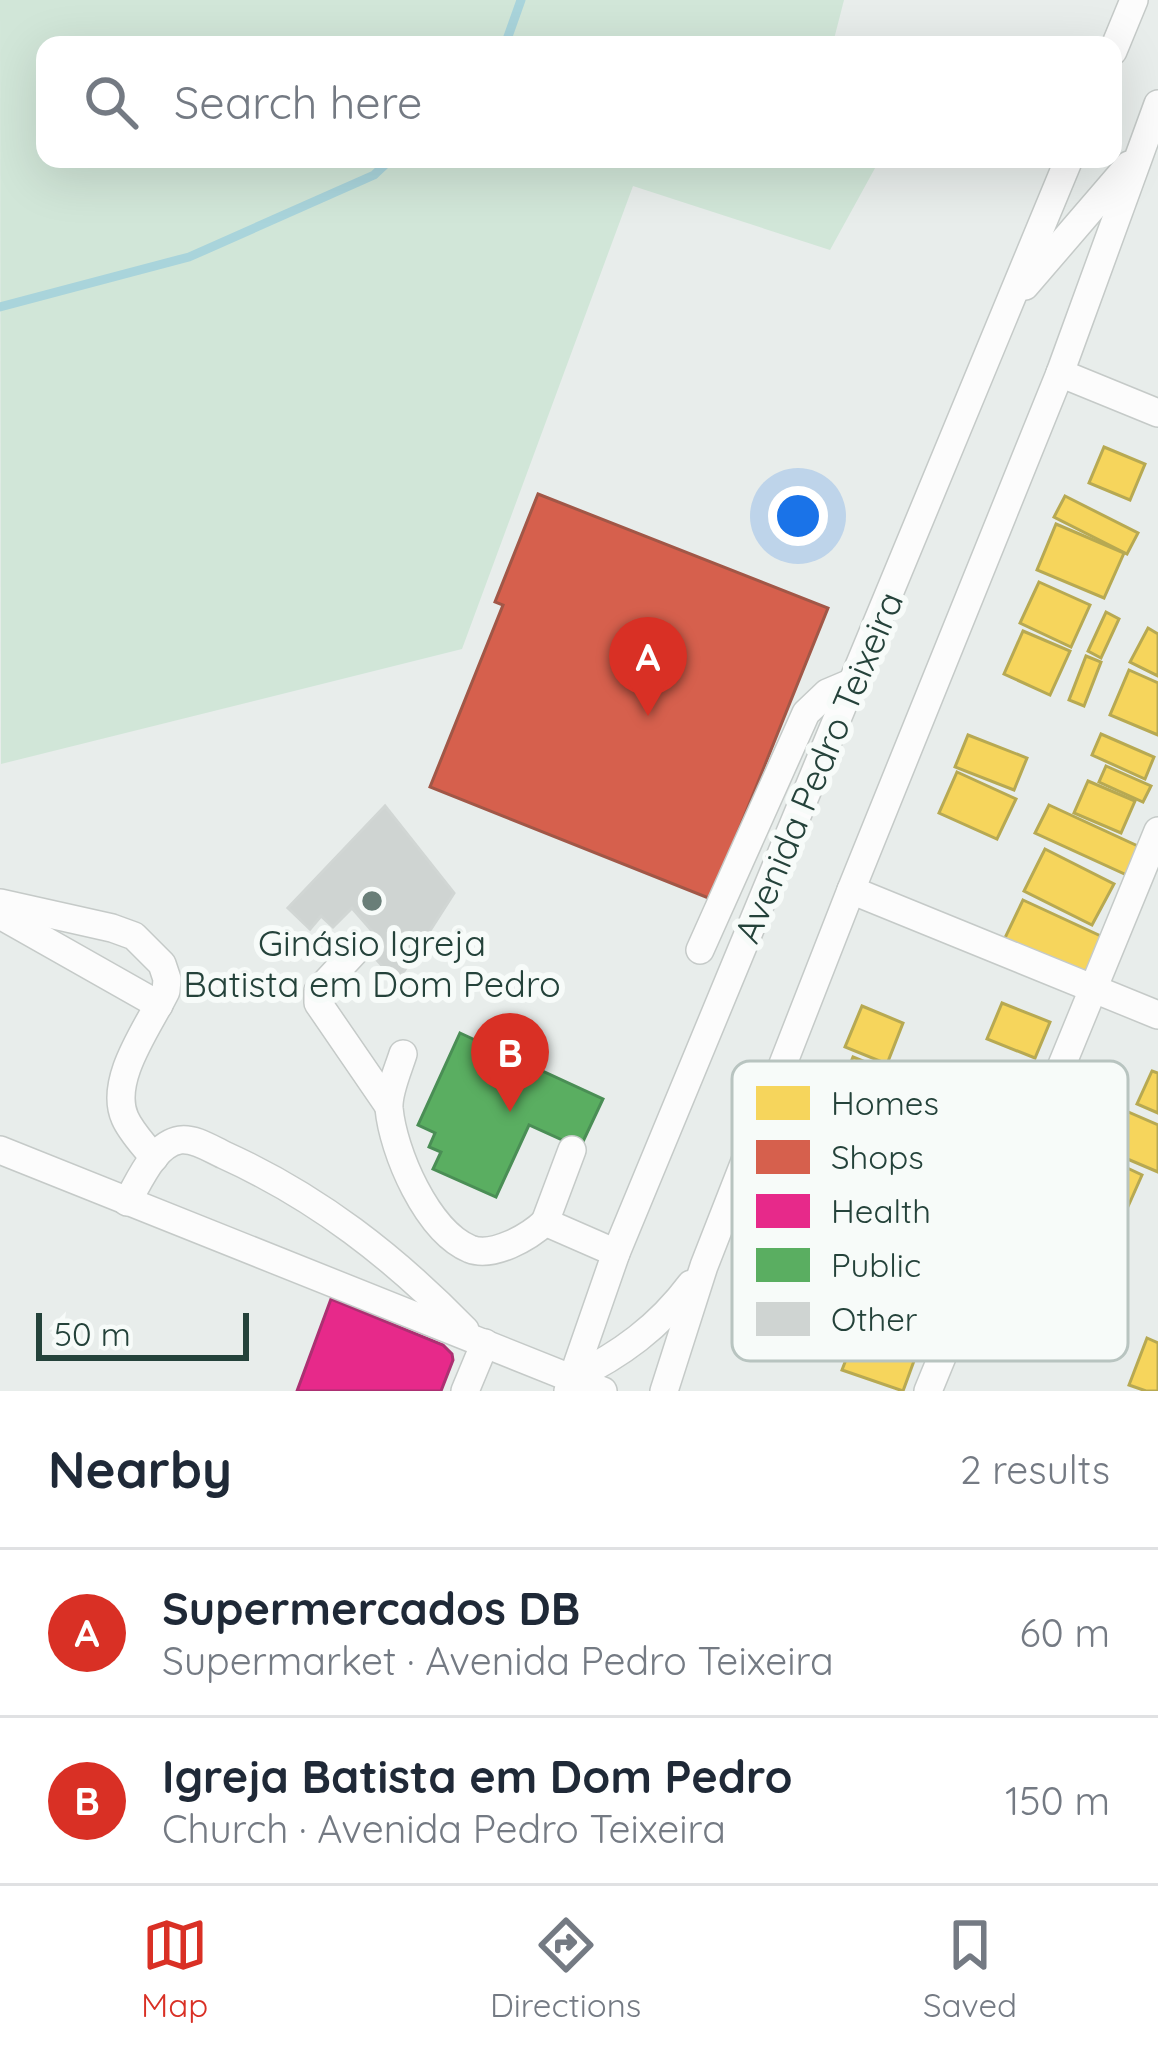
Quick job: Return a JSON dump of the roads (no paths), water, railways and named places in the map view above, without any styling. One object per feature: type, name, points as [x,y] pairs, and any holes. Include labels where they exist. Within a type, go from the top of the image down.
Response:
[{"type":"street","points":[[1119,36],[1133,0]]},
{"type":"street","name":"Avenida Pedro Teixeira","points":[[784,1061],[1060,373],[1158,104]]},
{"type":"street","points":[[1011,302],[1140,152]]},
{"type":"street","name":"Avenida Pedro Teixeira","points":[[570,1384],[616,1252],[1065,168]]},
{"type":"street","points":[[1060,373],[1158,413]]},
{"type":"street","points":[[700,950],[806,713],[827,693],[853,682]]},
{"type":"street","points":[[1064,1061],[1158,831]]},
{"type":"street","points":[[850,890],[1158,1015]]},
{"type":"street","points":[[0,903],[134,936],[162,964],[166,991],[118,1093],[124,1116],[154,1158]]},
{"type":"street","points":[[0,915],[159,1005]]},
{"type":"street","points":[[357,949],[318,991],[318,1003],[388,1105],[407,1175],[438,1225],[472,1250],[494,1250],[529,1238],[545,1222],[572,1150]]},
{"type":"street","points":[[388,1105],[403,1054]]},
{"type":"street","points":[[127,1202],[167,1145],[197,1142],[312,1200],[405,1270],[479,1340]]},
{"type":"street","points":[[0,1150],[479,1340],[570,1384],[603,1391]]},
{"type":"street","name":"Avenida Pedro Teixeira","points":[[664,1391],[732,1194]]},
{"type":"street","points":[[545,1222],[616,1252]]},
{"type":"street","name":"Avenida Pedro Teixeira","points":[[570,1384],[640,1338],[678,1301],[704,1266]]},
{"type":"street","points":[[465,1391],[479,1340]]},
{"type":"street","points":[[928,1391],[940,1361]]},
{"type":"waterway","points":[[508,36],[521,0]]},
{"type":"waterway","points":[[0,307],[189,257],[381,168]]},
{"type":"place","name":"Supermercados DB","points":[[648,716]]},
{"type":"place","name":"Ginásio Igreja Batista em Dom Pedro","points":[[372,901]]},
{"type":"place","name":"Igreja Batista em Dom Pedro","points":[[510,1112]]}]
